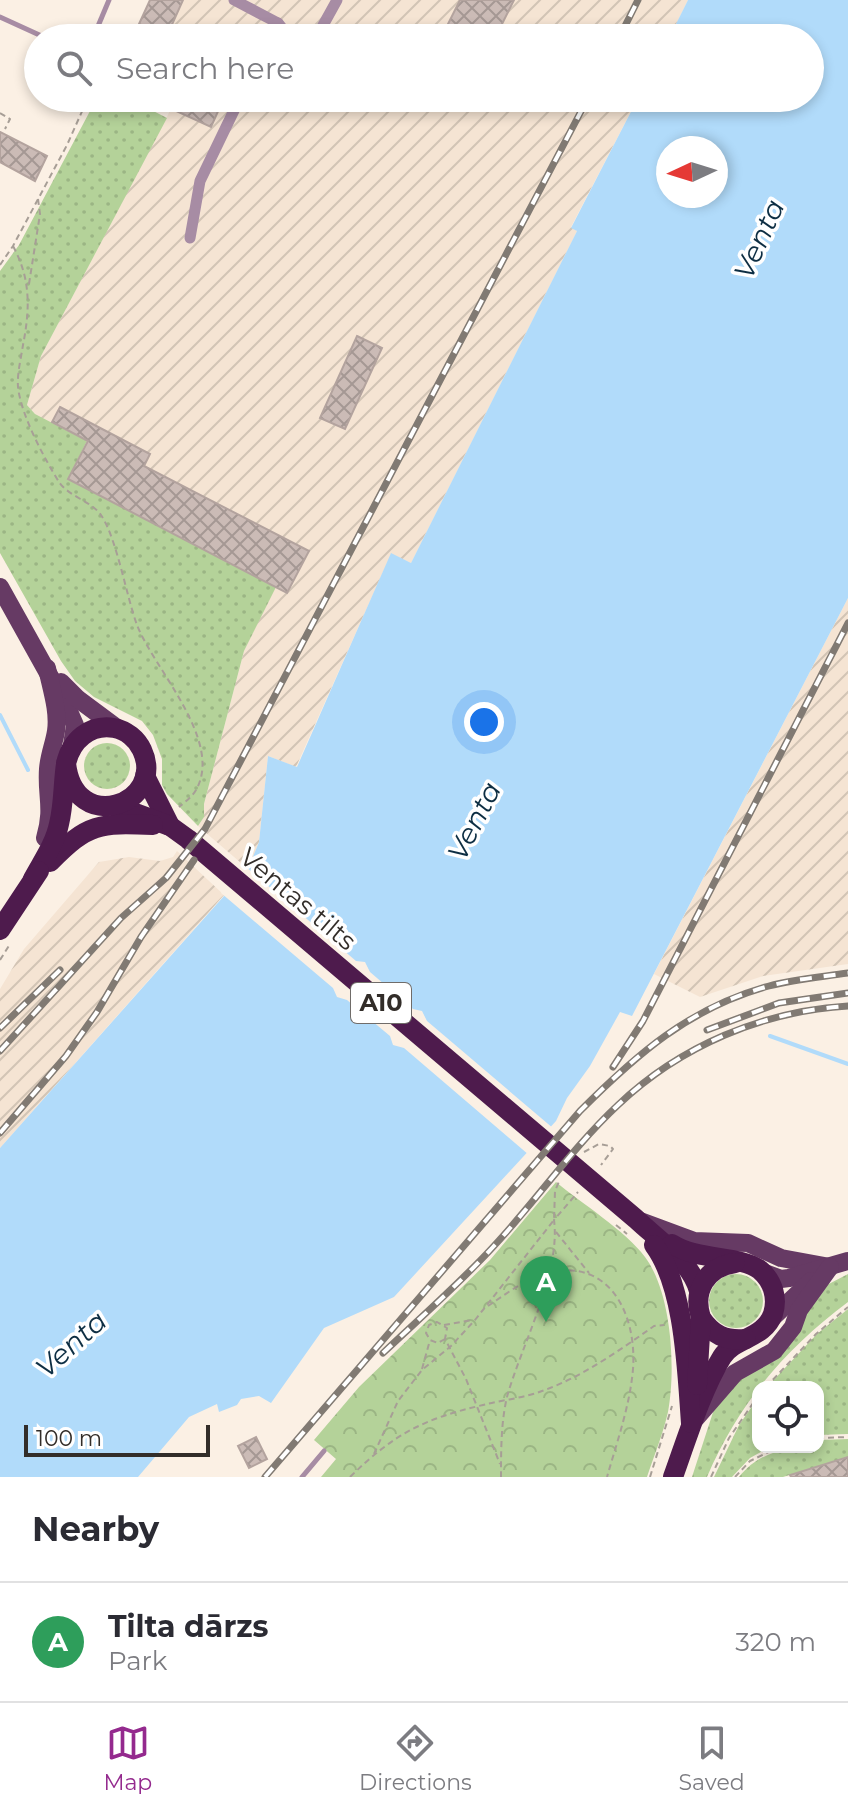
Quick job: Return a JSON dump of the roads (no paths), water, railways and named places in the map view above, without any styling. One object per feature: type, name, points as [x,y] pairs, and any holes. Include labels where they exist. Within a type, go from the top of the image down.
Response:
[{"type":"highway","points":[[33,879],[59,828],[69,754],[84,733],[100,727],[117,728]]},
{"type":"highway","name":"A10","points":[[117,728],[131,735],[141,747],[146,761],[145,776],[173,817]]},
{"type":"highway","points":[[0,930],[33,879],[90,803],[76,794],[68,779],[69,754]]},
{"type":"highway","points":[[116,806],[129,800],[139,790],[145,776]]},
{"type":"highway","name":"A10","points":[[90,803],[173,817]]},
{"type":"highway","points":[[33,879],[84,831],[100,826],[173,817]]},
{"type":"highway","name":"Ventas tilts","points":[[173,817],[188,839],[636,1219]]},
{"type":"highway","points":[[636,1219],[663,1256],[671,1276],[685,1360],[691,1425]]},
{"type":"highway","name":"A10","points":[[636,1219],[691,1255],[736,1262],[762,1272]]},
{"type":"highway","name":"A10","points":[[636,1219],[688,1267],[699,1291],[698,1378],[691,1425]]},
{"type":"highway","points":[[699,1291],[713,1271],[736,1262]]},
{"type":"highway","points":[[762,1272],[769,1280],[775,1300],[770,1320]]},
{"type":"highway","points":[[701,1318],[720,1337],[746,1339]]},
{"type":"highway","name":"A10","points":[[673,1477],[691,1425],[723,1354],[764,1329],[770,1320]]},
{"type":"main road","points":[[0,587],[47,668],[75,725],[69,754]]},
{"type":"main road","points":[[47,668],[78,699],[117,728]]},
{"type":"main road","points":[[33,879],[50,821],[47,773],[56,730],[56,709],[47,668]]},
{"type":"main road","points":[[636,1219],[694,1241],[748,1243],[781,1258],[830,1267]]},
{"type":"main road","points":[[762,1272],[781,1279],[848,1261]]},
{"type":"main road","points":[[770,1320],[802,1288],[830,1267]]},
{"type":"main road","points":[[691,1425],[735,1373],[774,1351],[793,1327],[799,1310],[830,1267]]},
{"type":"street","points":[[234,0],[278,23]]},
{"type":"street","points":[[324,24],[337,0]]},
{"type":"street","points":[[190,238],[200,181],[233,112]]},
{"type":"lane","points":[[99,24],[109,0]]},
{"type":"lane","points":[[0,17],[24,28]]},
{"type":"lane","points":[[302,1477],[324,1451]]},
{"type":"water","name":"Venta","points":[[688,0],[848,0],[848,598],[632,1016],[620,1012],[556,1121],[394,1297],[324,1328],[271,1403],[259,1396],[241,1399],[237,1405],[219,1412],[217,1404],[189,1417],[138,1477],[0,1477],[0,1148],[248,869],[259,842],[268,756],[297,767],[391,553],[411,563],[577,231],[571,228],[631,112],[824,112],[824,24],[676,24]]},
{"type":"waterway","points":[[0,715],[28,770]]},
{"type":"waterway","points":[[770,1036],[848,1064]]},
{"type":"railway","points":[[626,24],[638,0]]},
{"type":"railway","points":[[0,1051],[121,918],[166,878],[205,829],[581,112]]},
{"type":"railway","points":[[613,1067],[643,1021],[848,623]]},
{"type":"railway","points":[[0,1133],[66,1056],[194,860]]},
{"type":"railway","points":[[0,1028],[60,970]]},
{"type":"railway","points":[[265,1477],[580,1111],[622,1071],[689,1020],[740,995],[798,980],[848,973]]},
{"type":"railway","points":[[707,1030],[779,1003],[848,993]]},
{"type":"railway","points":[[383,1353],[480,1261],[585,1139],[642,1084],[668,1065],[724,1035],[785,1015],[848,1006]]},
{"type":"place","name":"Tilta dārzs","points":[[546,1322]]}]
